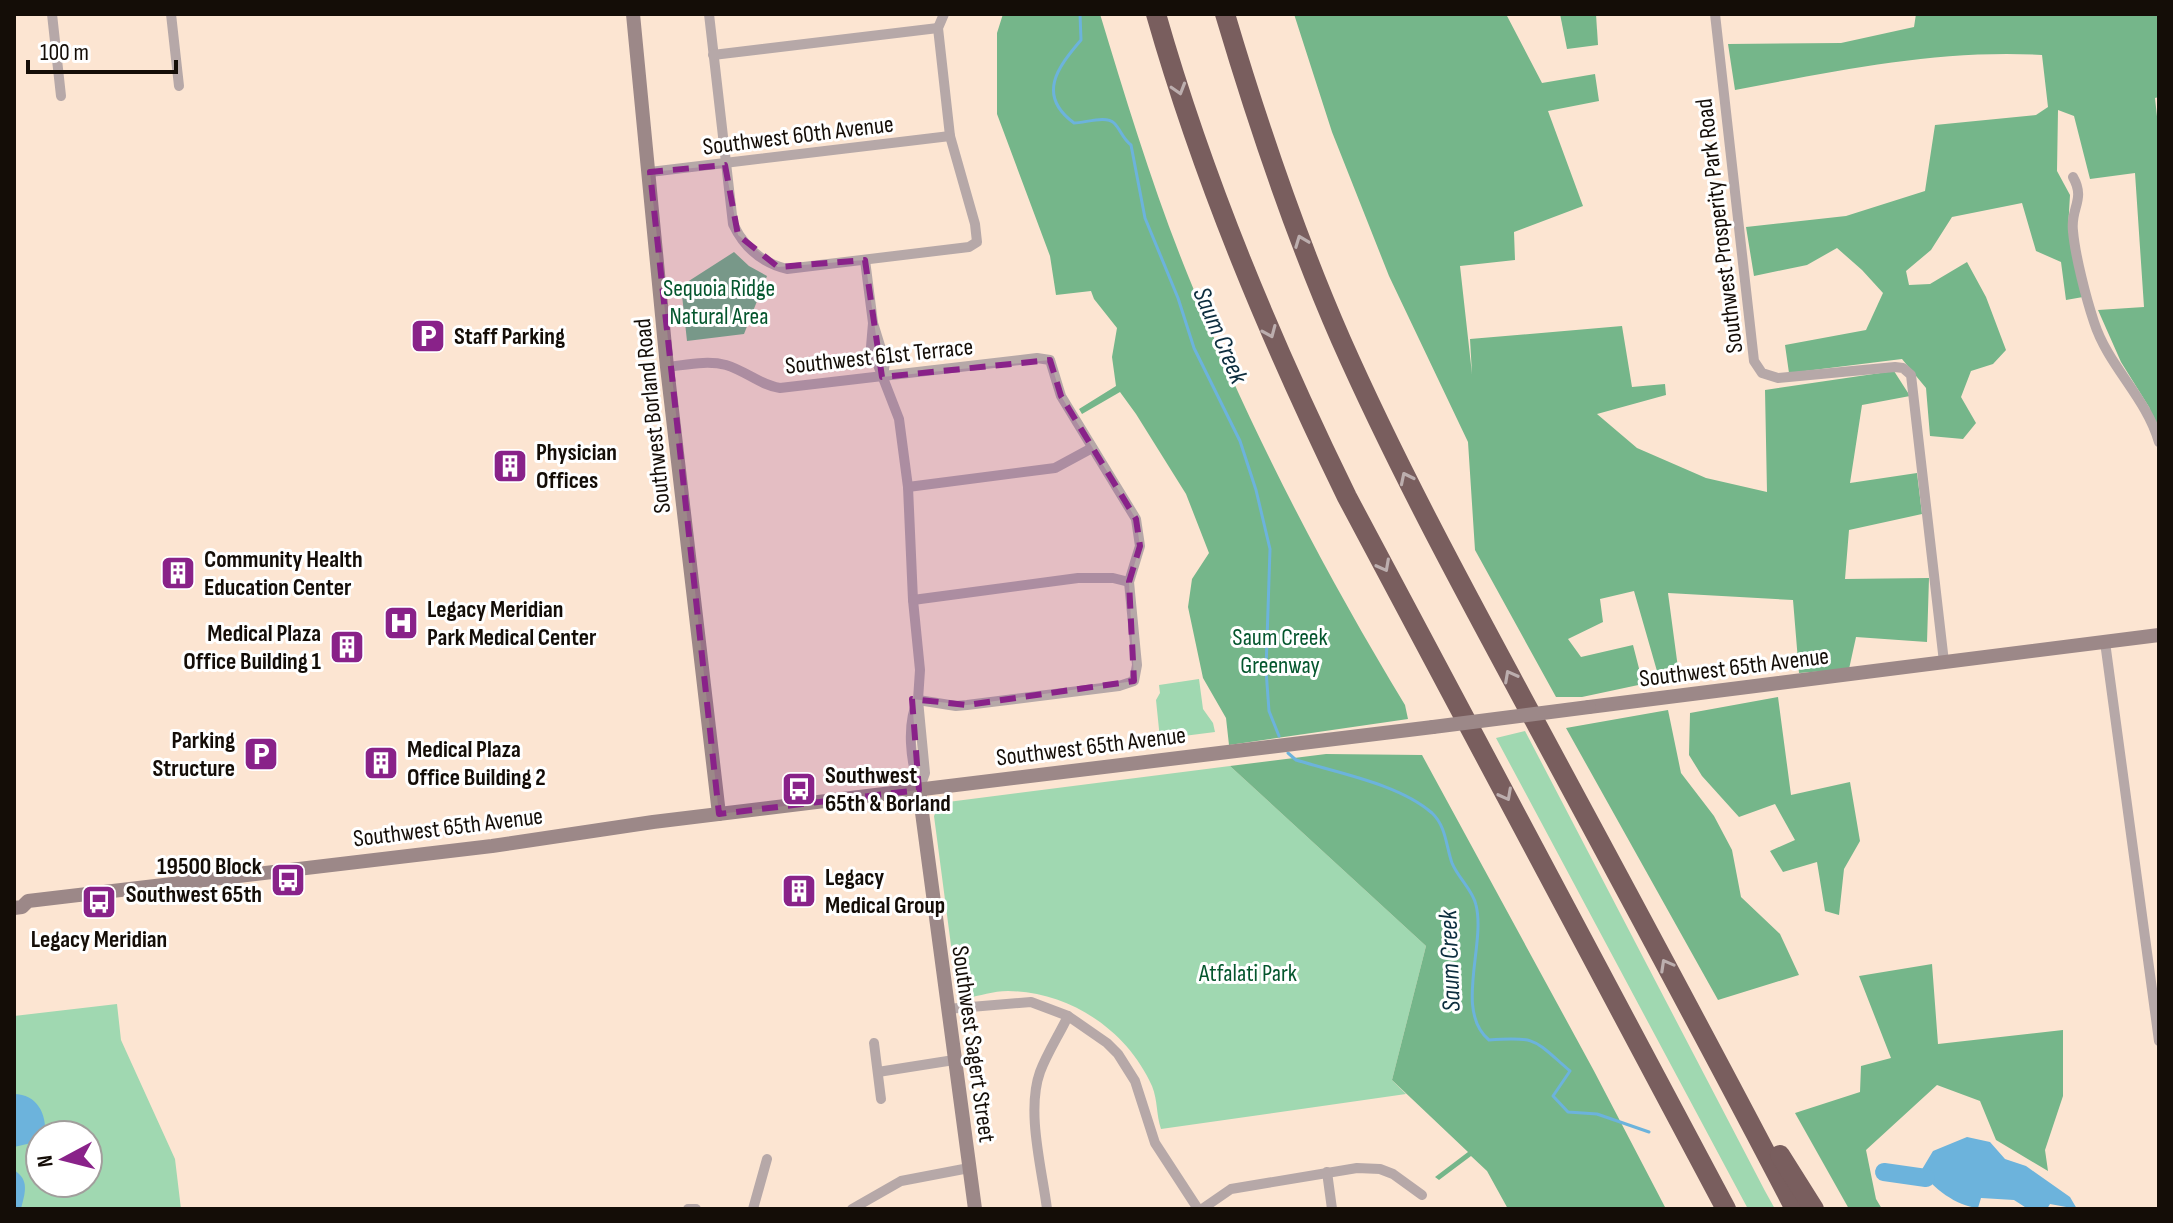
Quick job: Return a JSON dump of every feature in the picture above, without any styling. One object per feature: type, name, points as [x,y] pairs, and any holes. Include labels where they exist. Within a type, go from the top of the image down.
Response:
[{"type":"highway","points":[[1156,14],[1231,236],[1300,400],[1347,497],[1726,1209]]},
{"type":"highway","points":[[1225,14],[1276,172],[1316,280],[1365,393],[1441,548],[1704,1033],[1795,1209]]},
{"type":"highway","points":[[1704,1033],[1814,1209]]},
{"type":"main road","name":"Southwest Borland Road","points":[[633,14],[667,367],[719,814]]},
{"type":"main road","name":"Southwest 65th Avenue","points":[[19,902],[492,846],[719,814],[2159,635]]},
{"type":"main road","name":"Southwest Sagert Street","points":[[919,790],[975,1209]]},
{"type":"street","points":[[52,14],[61,96]]},
{"type":"street","points":[[171,14],[179,86]]},
{"type":"street","points":[[709,14],[733,224],[745,244],[765,261],[787,269],[969,247],[977,242],[975,224],[950,136],[938,28],[944,14]]},
{"type":"street","name":"Southwest Prosperity Park Road","points":[[1715,14],[1754,361],[1762,373],[1778,378],[1895,367],[1903,368],[1911,375],[1944,662]]},
{"type":"street","points":[[713,55],[938,28]]},
{"type":"street","name":"Southwest 60th Avenue","points":[[650,172],[950,136]]},
{"type":"street","points":[[2073,177],[2079,189],[2073,232],[2094,323],[2113,361],[2142,404],[2159,442]]},
{"type":"street","name":"Southwest Sagert Street","points":[[865,260],[873,323],[885,362],[882,377],[899,419],[908,487],[913,600],[920,670],[918,700],[925,773],[919,790]]},
{"type":"street","name":"Southwest 61st Terrace","points":[[667,367],[705,363],[728,366],[761,384],[780,388],[1043,357],[1050,360],[1061,396],[1092,448]]},
{"type":"street","points":[[908,487],[1055,468],[1092,448],[1136,519],[1140,546],[1129,582],[1137,665],[1134,681],[1119,686],[967,705],[918,700]]},
{"type":"street","points":[[913,600],[1078,578],[1113,578],[1129,582]]},
{"type":"street","points":[[2105,642],[2159,1041]]},
{"type":"street","points":[[947,1009],[1031,1002],[1068,1016],[1107,1043],[1135,1081],[1155,1143],[1200,1209],[1231,1189],[1357,1168],[1380,1169],[1393,1174],[1422,1195]]},
{"type":"street","points":[[1047,1209],[1035,1125],[1035,1096],[1040,1073],[1068,1016]]},
{"type":"street","points":[[874,1043],[881,1099]]},
{"type":"street","points":[[878,1072],[954,1060]]},
{"type":"street","points":[[753,1209],[767,1159]]},
{"type":"street","points":[[852,1209],[901,1181],[969,1168]]},
{"type":"street","points":[[1327,1172],[1332,1209]]},
{"type":"street","points":[[688,1209],[696,1209]]},
{"type":"highlighted area","points":[[725,165],[738,235],[778,267],[865,260],[882,377],[1050,360],[1061,396],[1136,519],[1140,546],[1129,582],[1134,681],[967,705],[912,699],[919,790],[719,814],[650,172]]},
{"type":"green space","name":"Saum Creek Greenway","points":[[1003,14],[1100,14],[1176,246],[1212,334],[1288,496],[1405,705],[1408,719],[1229,745],[1226,718],[1203,678],[1188,607],[1192,579],[1209,553],[1186,494],[1120,392],[1082,414],[1079,409],[1116,386],[1112,357],[1117,328],[1091,291],[1056,295],[1050,256],[997,114],[997,33]]},
{"type":"green space","points":[[1294,14],[1506,14],[1542,83],[1595,74],[1599,101],[1548,111],[1583,206],[1514,232],[1515,260],[1460,266],[1472,374],[1470,339],[1622,326],[1632,387],[1665,384],[1666,395],[1597,414],[1637,448],[1706,478],[1767,492],[1765,390],[1894,371],[1910,396],[1862,405],[1850,483],[1917,473],[1922,514],[1849,530],[1845,579],[1929,578],[1927,642],[1856,637],[1849,669],[1799,673],[1793,600],[1668,593],[1680,683],[1661,685],[1634,591],[1600,599],[1603,622],[1568,639],[1581,657],[1633,645],[1643,684],[1582,697],[1556,697],[1475,550],[1468,442],[1389,276],[1332,132]]},
{"type":"green space","points":[[1560,14],[1596,14],[1598,45],[1567,49]]},
{"type":"green space","points":[[1916,14],[2159,14],[2159,97],[2155,98],[2159,135],[2159,433],[2149,407],[2121,362],[2098,310],[2144,307],[2135,173],[2090,179],[2074,116],[2058,110],[2057,171],[2070,195],[2068,229],[2083,297],[2066,300],[2061,262],[2036,251],[2022,203],[1952,217],[1931,250],[1906,271],[1909,285],[1930,284],[1967,262],[1986,297],[2006,350],[1993,364],[1971,371],[1961,397],[1976,423],[1963,439],[1930,436],[1926,388],[1902,359],[1789,373],[1785,345],[1866,330],[1883,293],[1837,248],[1807,265],[1754,276],[1746,227],[1846,216],[1925,191],[1935,125],[2036,115],[2048,107],[2042,55],[1926,58],[1735,90],[1728,44],[1841,43],[1914,27]]},
{"type":"green space","name":"Sequoia Ridge Natural Area","points":[[734,252],[749,266],[767,276],[744,334],[687,341],[681,286]]},
{"type":"green space","points":[[1199,679],[1203,709],[1215,732],[1160,739],[1156,700],[1160,693],[1159,685]]},
{"type":"green space","points":[[1778,697],[1791,795],[1850,782],[1860,841],[1844,869],[1839,915],[1825,911],[1817,862],[1783,872],[1770,851],[1795,840],[1775,804],[1739,817],[1702,776],[1689,755],[1690,713]]},
{"type":"green space","points":[[1668,710],[1681,773],[1714,816],[1732,850],[1741,897],[1780,934],[1799,975],[1718,1000],[1566,728]]},
{"type":"green space","points":[[1525,731],[1775,1209],[1748,1209],[1496,738]]},
{"type":"green space","points":[[1326,754],[1422,755],[1666,1209],[1508,1209],[1487,1171],[1471,1156],[1439,1180],[1435,1177],[1468,1152],[1392,1080],[1426,946],[1230,766]]},
{"type":"green space","name":"Atfalati Park","points":[[1230,766],[1426,946],[1392,1080],[1406,1094],[1161,1129],[1154,1092],[1141,1066],[1128,1048],[1094,1018],[1053,998],[1031,993],[1002,991],[966,998],[957,991],[934,816],[940,803]]},
{"type":"green space","points":[[1932,964],[1938,1044],[2063,1030],[2063,1096],[2045,1150],[2048,1171],[1996,1140],[1980,1101],[1937,1085],[1866,1150],[1876,1199],[1882,1209],[1849,1209],[1795,1113],[1860,1092],[1861,1066],[1891,1058],[1859,976]]},
{"type":"green space","points":[[117,1004],[121,1040],[175,1159],[181,1209],[14,1209],[14,1016]]},
{"type":"water","points":[[14,1094],[34,1101],[44,1119],[24,1119],[24,1145],[14,1147]]},
{"type":"water","points":[[1967,1137],[1990,1142],[2005,1159],[2026,1166],[2070,1197],[2077,1209],[2050,1204],[2047,1209],[2028,1209],[2014,1200],[1981,1198],[1978,1208],[1946,1195],[1921,1171],[1933,1151]]},
{"type":"water","points":[[14,1170],[24,1183],[24,1196],[21,1209],[14,1209]]},
{"type":"waterway","name":"Saum Creek","points":[[1080,14],[1081,40],[1059,71],[1053,92],[1062,113],[1074,123],[1101,119],[1110,121],[1131,145],[1145,218],[1178,298],[1194,348],[1240,441],[1270,549],[1266,670],[1269,711],[1279,736]]},
{"type":"waterway","name":"Saum Creek","points":[[1288,753],[1296,760],[1403,794],[1437,818],[1452,863],[1476,905],[1478,921],[1472,995],[1479,1028],[1489,1040],[1534,1042],[1570,1071],[1553,1096],[1568,1112],[1597,1114],[1649,1132]]},
{"type":"waterway","name":"Saum Creek","points":[[1884,1172],[1926,1178]]},
{"type":"place","name":"Staff Parking","points":[[428,336]]},
{"type":"place","name":"Physician Offices","points":[[510,466]]},
{"type":"place","name":"Community Health Education Center","points":[[178,573]]},
{"type":"place","name":"Legacy Meridian Park Medical Center","points":[[401,623]]},
{"type":"place","name":"Medical Plaza Office Building 1","points":[[347,647]]},
{"type":"place","name":"Parking Structure","points":[[261,754]]},
{"type":"place","name":"Medical Plaza Office Building 2","points":[[381,763]]},
{"type":"place","name":"Southwest 65th & Borland","points":[[799,789]]},
{"type":"place","name":"19500 Block Southwest 65th","points":[[288,880]]},
{"type":"place","name":"Legacy Medical Group","points":[[799,891]]},
{"type":"place","name":"Legacy Meridian","points":[[99,902]]}]
